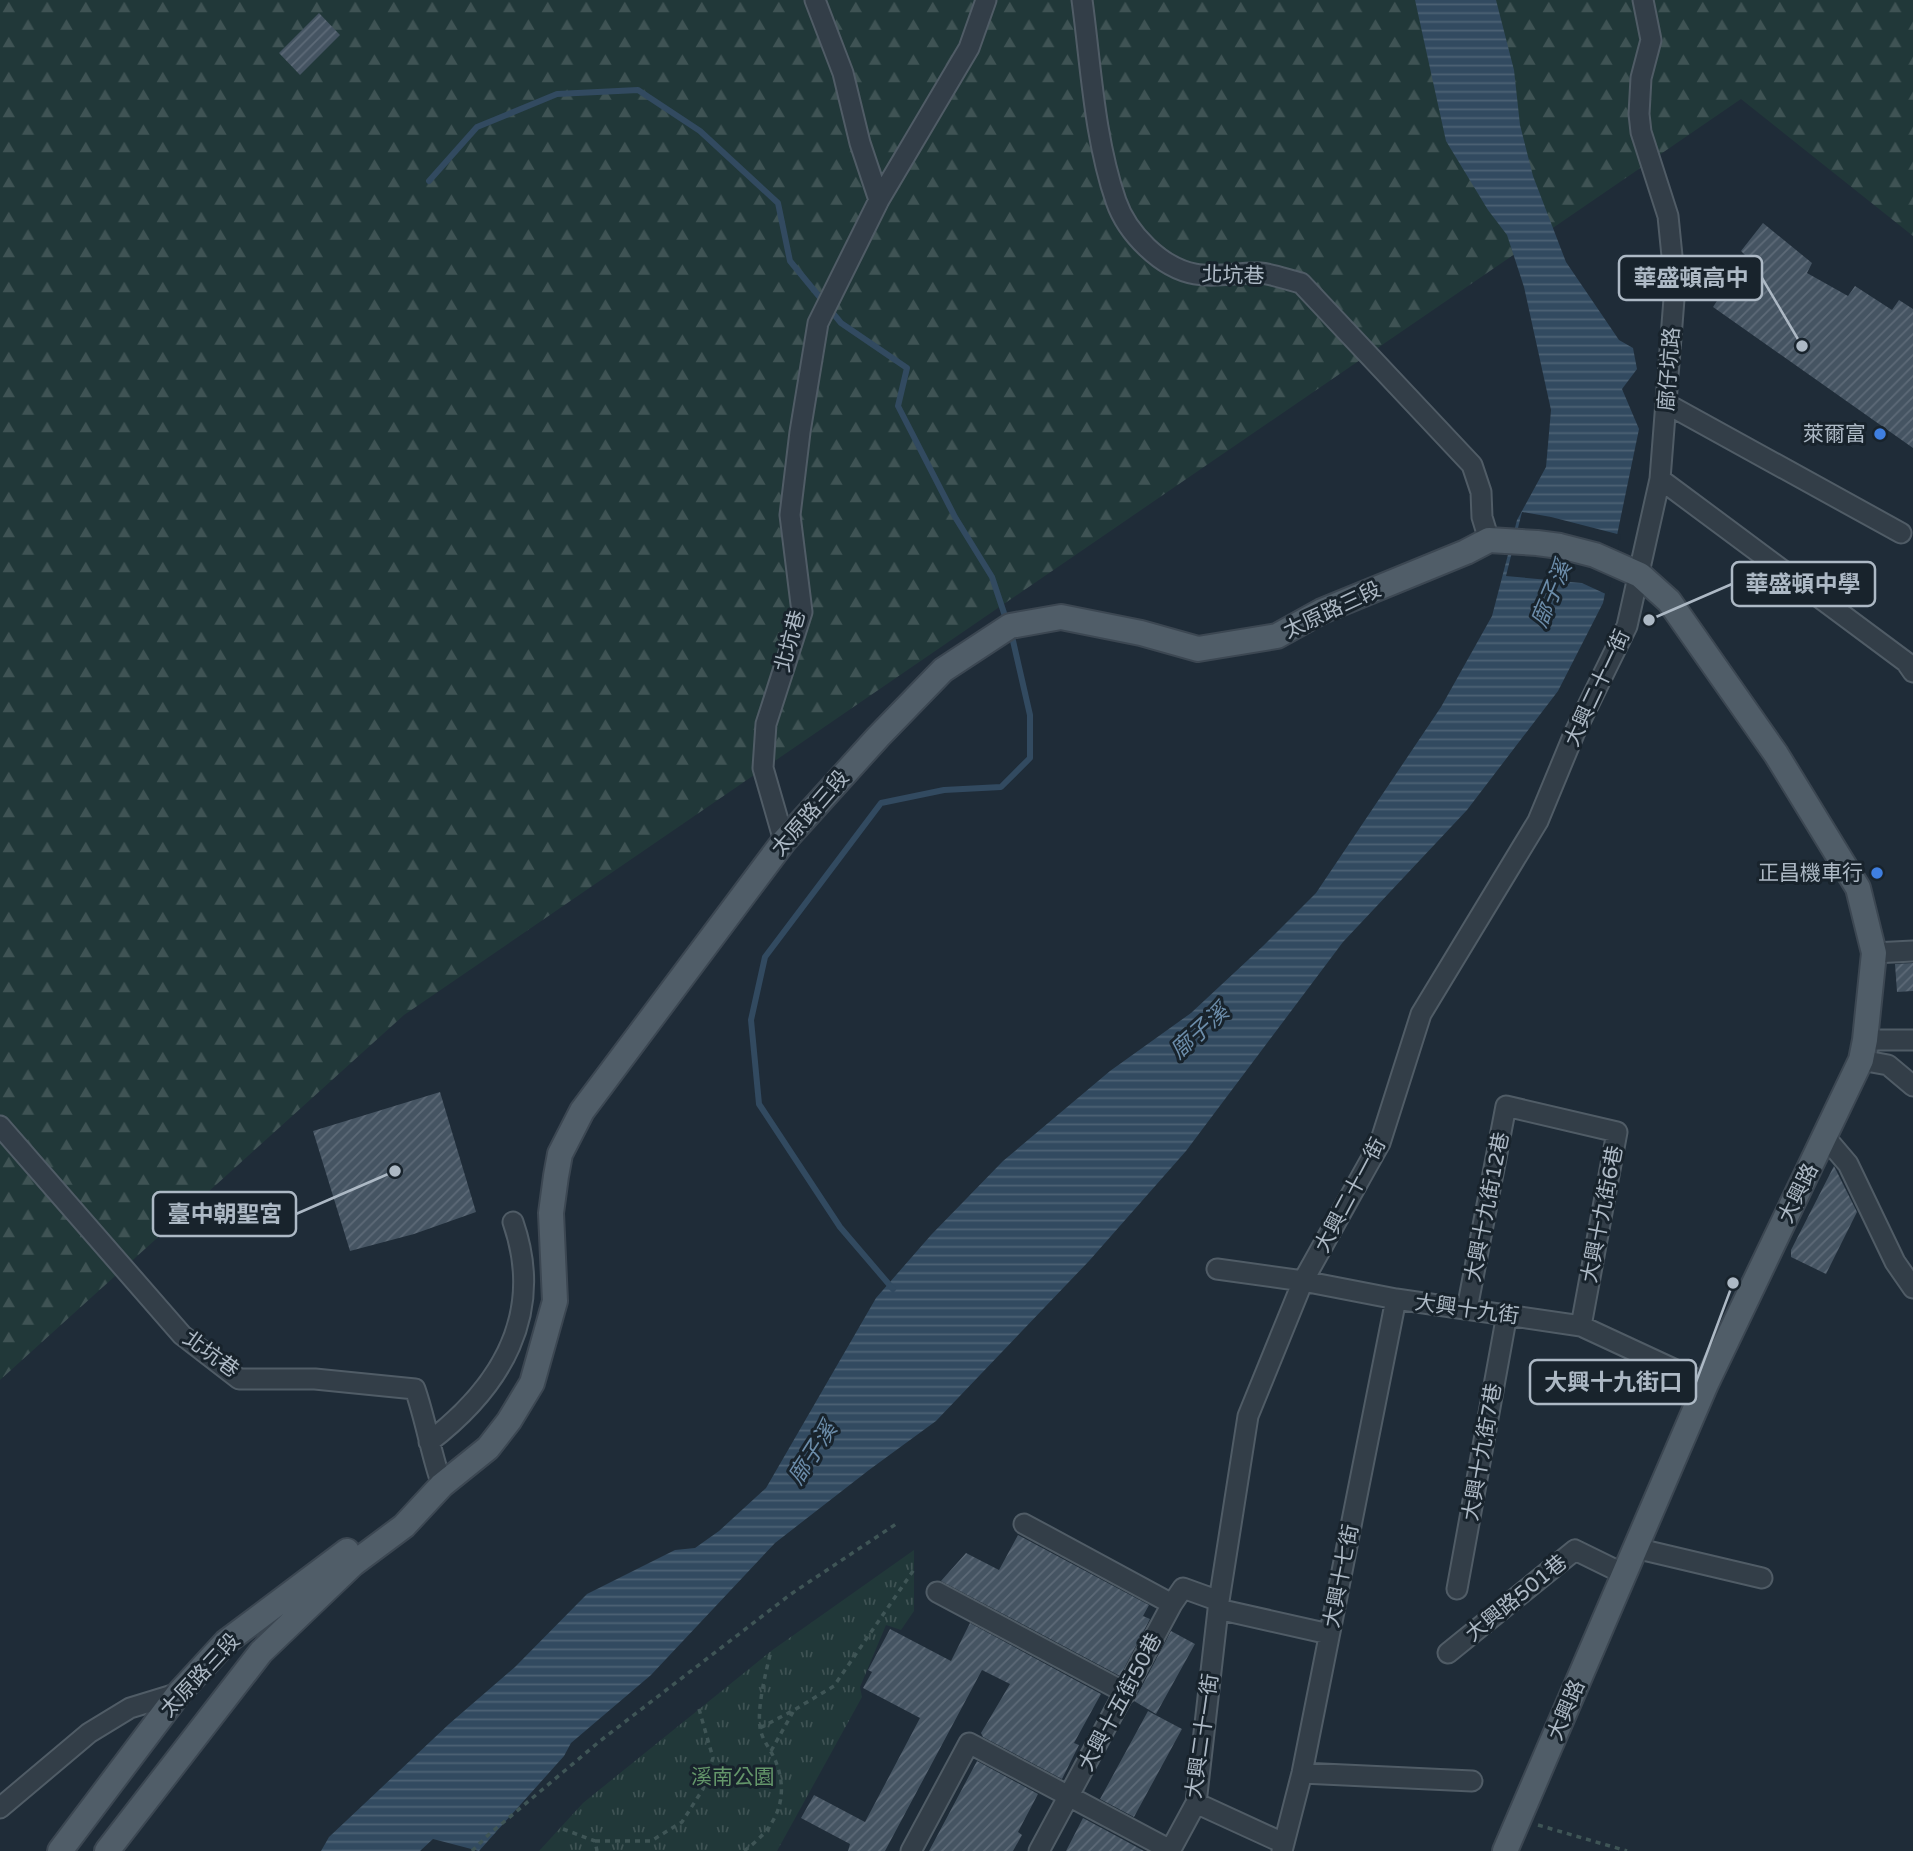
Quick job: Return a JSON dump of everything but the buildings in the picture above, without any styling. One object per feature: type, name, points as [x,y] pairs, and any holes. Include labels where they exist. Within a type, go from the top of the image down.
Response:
[{"type":"main road","name":"大興路","points":[[1495,541],[1560,546],[1595,555],[1633,572],[1669,601],[1790,777],[1858,888],[1874,953],[1863,1050],[1825,1138],[1706,1384],[1505,1851]]},
{"type":"main road","name":"太原路三段","points":[[60,1851],[179,1693],[226,1642],[387,1521],[442,1485],[488,1448],[509,1421],[532,1383],[555,1301],[551,1213],[560,1154],[570,1132],[597,1089],[784,841],[943,670],[1004,630],[1061,617],[1141,633],[1198,649],[1277,636],[1322,611],[1495,541]]},
{"type":"main road","name":"太原路三段","points":[[107,1851],[261,1652],[353,1564],[404,1526],[442,1485]]},
{"type":"street","points":[[815,0],[844,73],[860,143],[879,200]]},
{"type":"street","name":"北坑巷","points":[[784,841],[763,768],[766,724],[802,612],[790,515],[818,323],[879,200],[969,48],[986,0]]},
{"type":"street","name":"北坑巷","points":[[1082,0],[1102,143],[1116,203],[1135,233],[1150,252],[1171,265],[1195,274],[1262,273],[1301,283],[1472,465],[1481,492],[1482,517],[1495,541]]},
{"type":"street","name":"廍仔坑路","points":[[1633,572],[1660,479],[1675,286],[1668,216],[1641,132],[1639,114],[1642,78],[1651,40],[1643,0]]},
{"type":"street","points":[[1667,404],[1901,533]]},
{"type":"street","points":[[1660,479],[1906,662],[1913,672]]},
{"type":"street","name":"大興二十一街","points":[[1170,1851],[1196,1803],[1219,1605],[1248,1416],[1303,1281],[1380,1143],[1421,1014],[1538,821],[1574,734],[1627,626],[1633,572]]},
{"type":"street","points":[[1874,953],[1913,951]]},
{"type":"street","points":[[1863,1050],[1913,1040]]},
{"type":"street","points":[[1863,1050],[1888,1065],[1913,1086]]},
{"type":"street","name":"大興十九街12巷","points":[[1468,1309],[1506,1105]]},
{"type":"street","name":"大興十九街6巷","points":[[1506,1105],[1617,1132],[1581,1326]]},
{"type":"street","name":"北坑巷","points":[[0,1126],[182,1335],[239,1379],[315,1379],[415,1390],[425,1416],[429,1442],[442,1485]]},
{"type":"street","points":[[1825,1138],[1848,1164],[1895,1262],[1913,1289]]},
{"type":"street","points":[[429,1442],[454,1423],[478,1397],[500,1366],[516,1335],[522,1307],[523,1273],[513,1222]]},
{"type":"street","name":"大興十九街","points":[[1217,1269],[1581,1326],[1706,1384]]},
{"type":"street","name":"大興十七街","points":[[1282,1847],[1303,1773],[1396,1299]]},
{"type":"street","name":"大興十九街7巷","points":[[1457,1589],[1507,1314]]},
{"type":"street","points":[[1024,1524],[1172,1604],[1183,1588],[1219,1605],[1329,1634]]},
{"type":"street","points":[[1635,1548],[1762,1578]]},
{"type":"street","name":"大興路501巷","points":[[1448,1653],[1575,1550],[1624,1574]]},
{"type":"street","points":[[937,1592],[1126,1693]]},
{"type":"street","name":"大興十五街50巷","points":[[1038,1851],[1172,1604]]},
{"type":"street","points":[[0,1808],[89,1733],[130,1707],[179,1693]]},
{"type":"street","points":[[911,1851],[969,1743],[1170,1851]]},
{"type":"street","points":[[1303,1773],[1472,1782]]},
{"type":"street","points":[[1196,1803],[1282,1847]]},
{"type":"path","points":[[472,1851],[600,1741],[791,1594],[896,1524]]},
{"type":"path","points":[[760,1728],[834,1686],[915,1568]]},
{"type":"path","points":[[744,1851],[757,1842],[779,1812],[782,1783],[760,1728],[763,1683],[771,1651]]},
{"type":"path","points":[[563,1829],[595,1841],[651,1841],[682,1822],[703,1789],[713,1758],[699,1709]]},
{"type":"path","points":[[771,1751],[794,1710]]},
{"type":"path","points":[[1519,1820],[1627,1851]]},
{"type":"path","points":[[595,1841],[597,1851]]},
{"type":"green space","points":[[0,0],[1913,0],[1913,236],[1741,99],[404,1015],[0,1380]]},
{"type":"green space","name":"溪南公園","points":[[914,1550],[914,1611],[901,1630],[886,1625],[860,1687],[862,1697],[777,1851],[539,1851],[583,1803],[771,1651]]},
{"type":"water","name":"廍子溪","points":[[1415,0],[1496,0],[1514,70],[1520,125],[1533,176],[1566,262],[1619,340],[1633,348],[1637,369],[1622,389],[1639,429],[1603,603],[1558,691],[1467,810],[1343,942],[1186,1151],[1089,1261],[936,1421],[775,1543],[651,1675],[571,1743],[564,1756],[479,1851],[433,1839],[420,1851],[321,1851],[329,1837],[449,1724],[515,1667],[587,1594],[675,1550],[695,1548],[719,1531],[766,1488],[876,1298],[931,1235],[1003,1161],[1110,1071],[1191,1013],[1316,893],[1441,707],[1492,616],[1517,520],[1546,467],[1551,410],[1524,287],[1507,235],[1488,210],[1446,141]]},
{"type":"pier","points":[[1522,512],[1621,535],[1608,595],[1582,583],[1506,576]]},
{"type":"waterway","points":[[429,181],[477,127],[557,94],[638,90],[700,131],[778,203],[790,261],[841,323],[907,368],[898,406],[955,517],[992,577],[1007,622]]},
{"type":"waterway","points":[[893,1289],[840,1227],[759,1104],[751,1020],[765,957],[881,803],[944,790],[1001,787],[1030,758],[1030,715],[1011,632]]},
{"type":"place","name":"華盛頓高中","points":[[1802,346]]},
{"type":"place","name":"萊爾富","points":[[1880,434]]},
{"type":"place","name":"華盛頓中學","points":[[1649,620]]},
{"type":"place","name":"正昌機車行","points":[[1877,873]]},
{"type":"place","name":"臺中朝聖宮","points":[[395,1171]]},
{"type":"place","name":"大興十九街口","points":[[1733,1283]]}]
